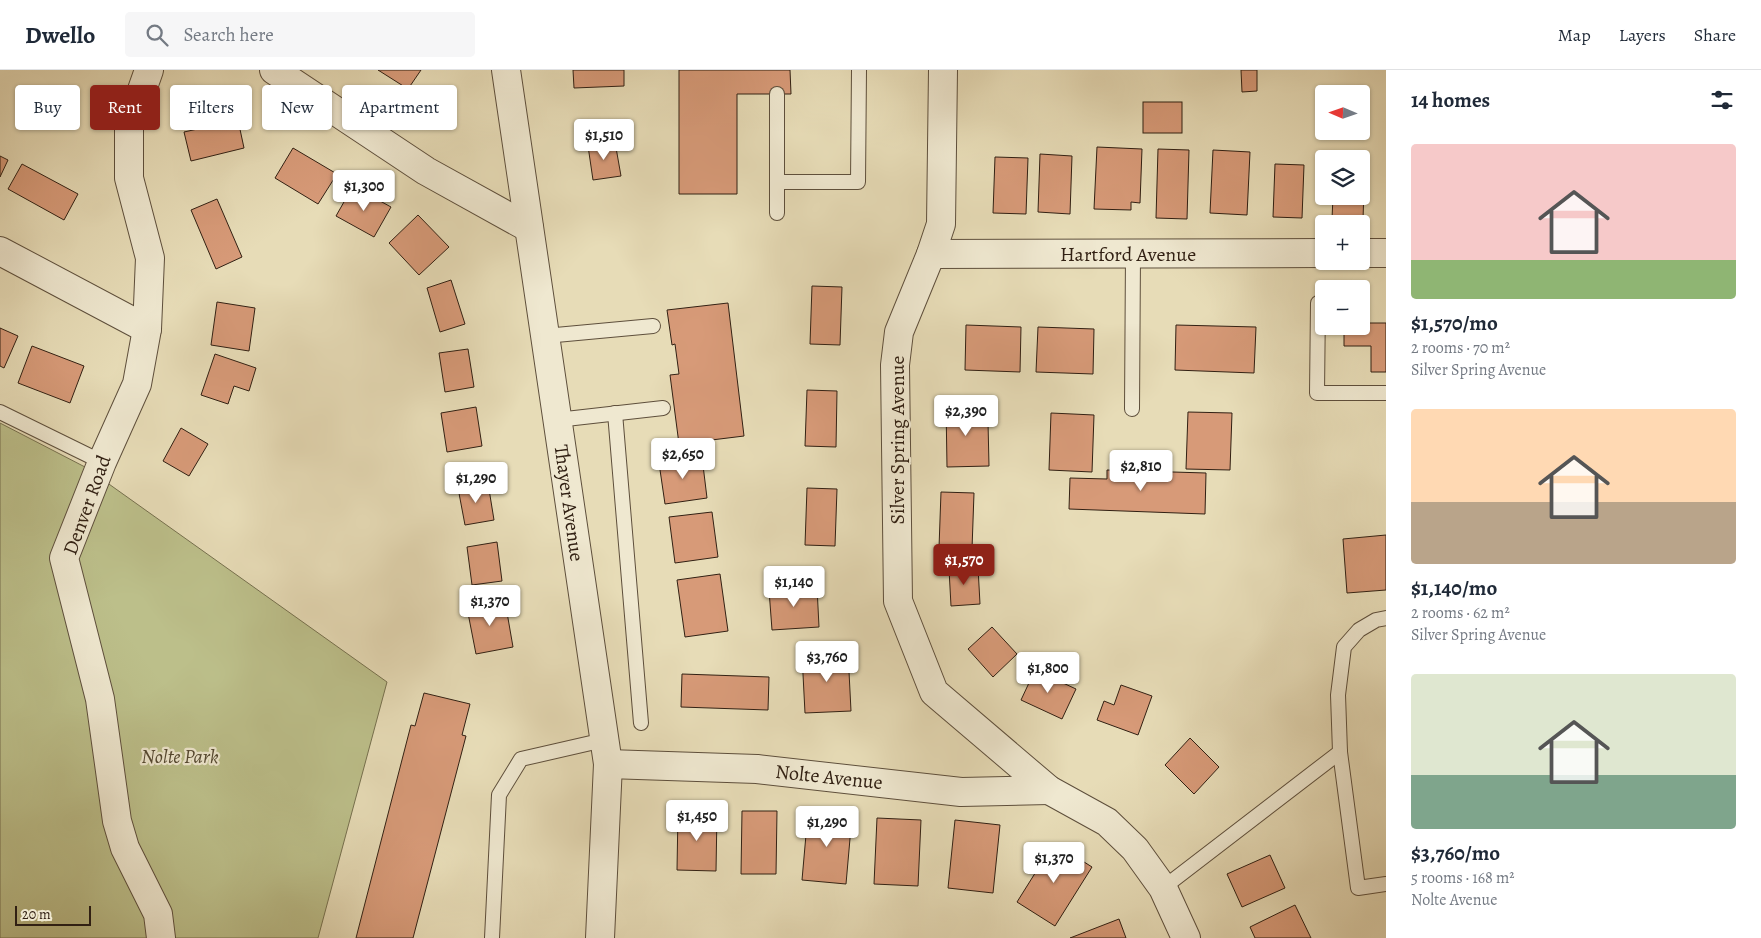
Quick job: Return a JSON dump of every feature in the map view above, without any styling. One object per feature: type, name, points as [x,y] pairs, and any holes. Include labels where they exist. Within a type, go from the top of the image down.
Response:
[{"type":"street","name":"Denver Road","points":[[149,70],[129,127],[129,178],[150,258],[147,328],[137,384],[102,462],[64,558],[100,699],[117,821],[125,848],[158,914],[161,938]]},
{"type":"street","points":[[274,70],[426,171],[528,228]]},
{"type":"street","name":"Thayer Avenue","points":[[506,70],[606,752],[600,938]]},
{"type":"street","name":"Silver Spring Avenue","points":[[943,70],[941,224],[932,254],[899,332],[895,365],[898,601],[934,692],[1049,790],[1107,822],[1135,849],[1163,888],[1186,938]]},
{"type":"street","points":[[0,252],[147,328]]},
{"type":"street","name":"Hartford Avenue","points":[[932,254],[1315,253]]},
{"type":"street","points":[[1370,253],[1386,253]]},
{"type":"street","name":"Nolte Avenue","points":[[606,752],[961,792],[1049,790]]},
{"type":"lane","points":[[778,182],[858,182],[859,70]]},
{"type":"lane","points":[[777,94],[777,213]]},
{"type":"lane","points":[[1132,409],[1133,254]]},
{"type":"lane","points":[[545,336],[653,326]]},
{"type":"lane","points":[[1318,335],[1317,393],[1386,393]]},
{"type":"lane","points":[[557,420],[663,408]]},
{"type":"lane","points":[[0,412],[102,462]]},
{"type":"lane","points":[[615,413],[642,723]]},
{"type":"lane","points":[[1386,618],[1376,620],[1358,630],[1344,646],[1338,695],[1340,752],[1358,888],[1386,884]]},
{"type":"lane","points":[[492,938],[499,795],[522,759],[606,752]]},
{"type":"lane","points":[[1163,888],[1340,752]]},
{"type":"green space","name":"Nolte Park","points":[[0,423],[85,467],[387,682],[318,938],[0,938]]},
{"type":"building","points":[[378,70],[421,70],[411,85],[402,85]]},
{"type":"building","points":[[573,70],[624,70],[624,86],[574,88]]},
{"type":"building","points":[[679,70],[790,70],[791,94],[737,94],[737,194],[679,194]]},
{"type":"building","points":[[1241,70],[1257,70],[1257,91],[1242,92]]},
{"type":"building","points":[[1143,102],[1182,102],[1182,133],[1143,133]]},
{"type":"building","points":[[193,130],[240,130],[244,148],[191,161],[184,132]]},
{"type":"building","points":[[615,142],[621,176],[593,180],[588,146]]},
{"type":"building","points":[[1097,147],[1142,149],[1140,203],[1131,202],[1131,210],[1094,209]]},
{"type":"building","points":[[293,148],[337,174],[318,204],[275,178]]},
{"type":"building","points":[[1158,149],[1189,150],[1187,219],[1156,218]]},
{"type":"building","points":[[1213,150],[1250,152],[1247,215],[1210,213]]},
{"type":"building","points":[[1040,154],[1072,156],[1070,214],[1038,212]]},
{"type":"building","points":[[0,156],[8,160],[0,177]]},
{"type":"building","points":[[995,157],[1028,158],[1026,214],[993,213]]},
{"type":"building","points":[[22,164],[78,194],[64,220],[8,189]]},
{"type":"building","points":[[1275,164],[1304,165],[1302,218],[1273,217]]},
{"type":"building","points":[[353,186],[391,207],[374,237],[336,216]]},
{"type":"building","points":[[217,199],[242,257],[216,269],[191,210]]},
{"type":"building","points":[[1333,205],[1363,205],[1363,215],[1332,215]]},
{"type":"building","points":[[418,215],[449,247],[419,275],[389,243]]},
{"type":"building","points":[[451,280],[465,324],[440,332],[427,288]]},
{"type":"building","points":[[812,286],[842,287],[840,345],[810,344]]},
{"type":"building","points":[[217,302],[255,308],[249,351],[211,345]]},
{"type":"building","points":[[728,303],[744,436],[679,444],[670,375],[679,374],[675,344],[672,345],[667,310]]},
{"type":"building","points":[[1370,323],[1386,323],[1386,372],[1371,372],[1371,346],[1344,346],[1344,335],[1370,335]]},
{"type":"building","points":[[966,325],[1021,327],[1020,372],[965,370]]},
{"type":"building","points":[[1176,325],[1256,327],[1254,373],[1175,370]]},
{"type":"building","points":[[1038,327],[1094,329],[1093,374],[1036,372]]},
{"type":"building","points":[[0,328],[18,336],[4,368],[0,366]]},
{"type":"building","points":[[32,346],[84,366],[70,403],[18,383]]},
{"type":"building","points":[[468,349],[474,387],[445,392],[439,353]]},
{"type":"building","points":[[215,354],[256,368],[249,391],[234,386],[228,404],[201,395]]},
{"type":"building","points":[[807,390],[837,391],[836,447],[805,446]]},
{"type":"building","points":[[977,404],[977,422],[988,422],[989,466],[947,467],[946,405]]},
{"type":"building","points":[[476,407],[482,446],[447,452],[441,413]]},
{"type":"building","points":[[1188,412],[1232,413],[1230,470],[1186,469]]},
{"type":"building","points":[[1051,413],[1094,415],[1092,472],[1049,470]]},
{"type":"building","points":[[181,428],[208,444],[189,476],[163,461]]},
{"type":"building","points":[[702,457],[707,498],[665,504],[659,463]]},
{"type":"building","points":[[1107,470],[1206,473],[1205,514],[1069,509],[1070,478],[1107,479]]},
{"type":"building","points":[[488,483],[494,520],[465,525],[458,488]]},
{"type":"building","points":[[807,488],[837,489],[835,546],[805,545]]},
{"type":"building","points":[[941,492],[974,493],[972,549],[939,548]]},
{"type":"building","points":[[712,512],[718,557],[675,563],[669,517]]},
{"type":"building","points":[[1386,535],[1386,590],[1347,593],[1343,539]]},
{"type":"building","points":[[497,542],[502,581],[472,585],[467,547]]},
{"type":"building","points":[[978,567],[980,604],[951,606],[949,569]]},
{"type":"building","points":[[720,574],[728,631],[685,637],[677,580]]},
{"type":"building","points":[[817,587],[819,627],[772,630],[769,590]]},
{"type":"building","points":[[505,601],[513,647],[476,654],[467,608]]},
{"type":"building","points":[[992,627],[1017,654],[993,677],[968,649]]},
{"type":"building","points":[[848,652],[851,711],[805,713],[802,655]]},
{"type":"building","points":[[1035,670],[1076,689],[1062,719],[1021,700]]},
{"type":"building","points":[[682,674],[769,677],[768,710],[681,707]]},
{"type":"building","points":[[1121,685],[1152,696],[1138,735],[1097,720],[1104,701],[1114,705]]},
{"type":"building","points":[[424,693],[470,704],[462,735],[466,736],[413,938],[356,938],[411,725],[415,726]]},
{"type":"building","points":[[1190,738],[1219,767],[1194,794],[1165,765]]},
{"type":"building","points":[[742,811],[777,811],[776,874],[741,874]]},
{"type":"building","points":[[678,812],[717,813],[716,871],[677,870]]},
{"type":"building","points":[[808,812],[852,816],[846,884],[802,880]]},
{"type":"building","points":[[877,818],[921,820],[918,886],[874,884]]},
{"type":"building","points":[[955,820],[1000,825],[993,893],[948,888]]},
{"type":"building","points":[[1054,843],[1092,867],[1055,926],[1017,902]]},
{"type":"building","points":[[1270,855],[1285,888],[1242,907],[1227,874]]},
{"type":"building","points":[[1295,905],[1311,938],[1255,938],[1250,927]]},
{"type":"building","points":[[1119,919],[1126,938],[1070,938]]}]
